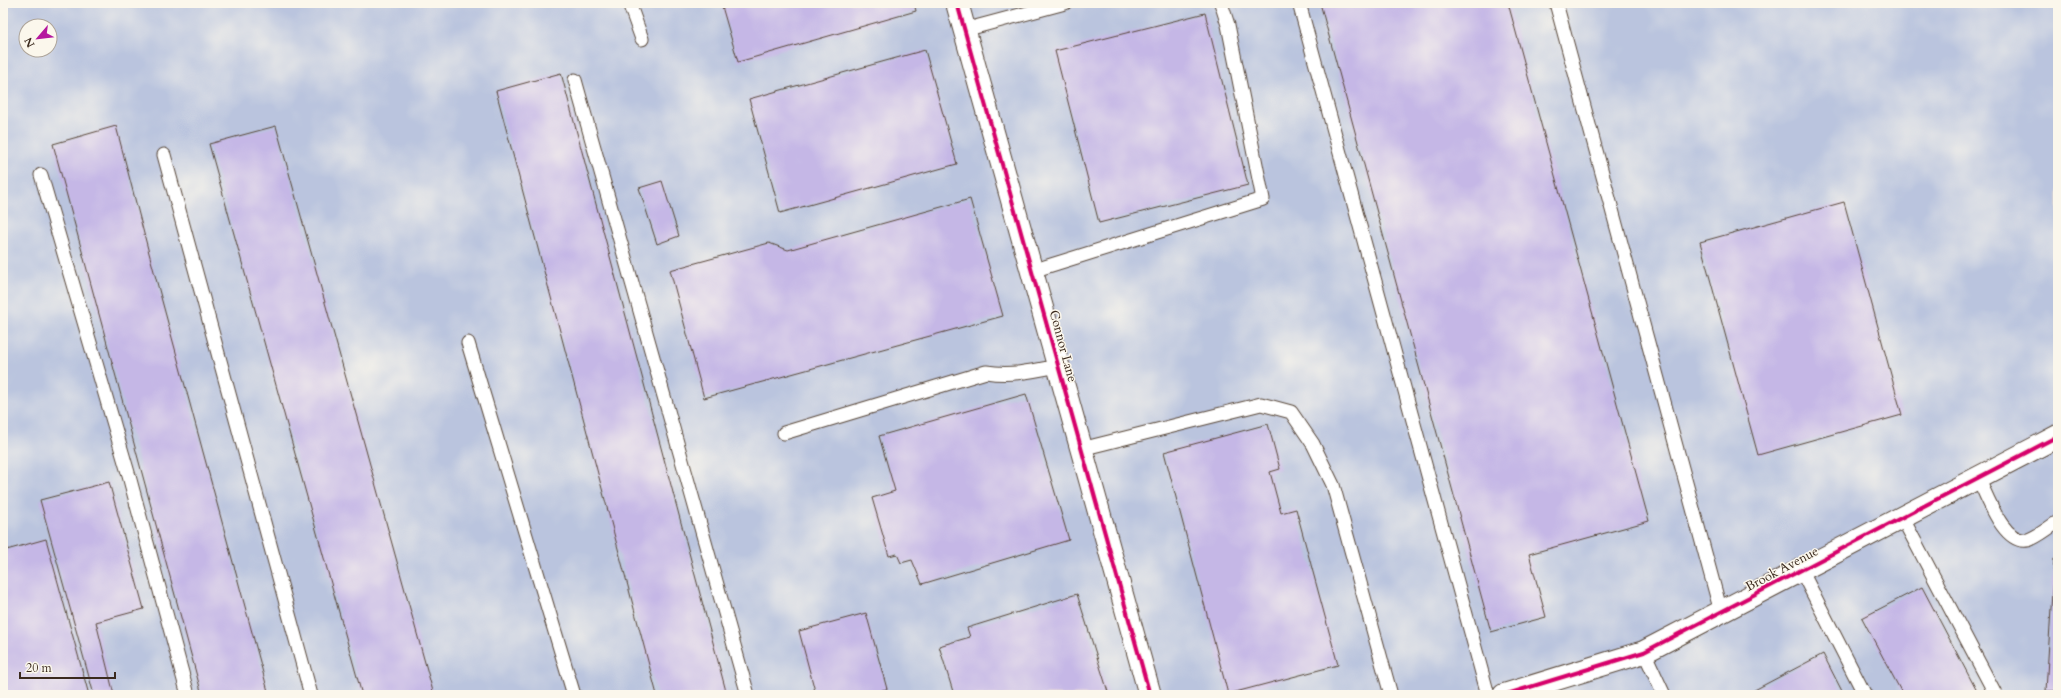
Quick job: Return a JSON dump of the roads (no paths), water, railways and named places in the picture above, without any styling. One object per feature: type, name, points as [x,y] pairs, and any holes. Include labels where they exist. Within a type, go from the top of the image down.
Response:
[{"type":"street","name":"Connor Lane","points":[[957,3],[1150,695]]},
{"type":"street","name":"Brook Avenue","points":[[1504,695],[1644,652],[2058,436]]},
{"type":"lane","points":[[629,3],[642,39]]},
{"type":"lane","points":[[964,30],[1065,3]]},
{"type":"lane","points":[[1032,271],[1263,199],[1228,25],[1222,3]]},
{"type":"lane","points":[[1298,3],[1488,695]]},
{"type":"lane","points":[[1556,3],[1721,612]]},
{"type":"lane","points":[[575,80],[748,695]]},
{"type":"lane","points":[[164,155],[311,695]]},
{"type":"lane","points":[[41,175],[129,476],[188,695]]},
{"type":"lane","points":[[468,343],[574,695]]},
{"type":"lane","points":[[784,433],[986,372],[1003,375],[1021,374],[1058,366]]},
{"type":"lane","points":[[1081,449],[1261,404],[1291,412],[1313,444],[1333,485],[1391,695]]},
{"type":"lane","points":[[1978,478],[2003,528],[2015,539],[2028,540],[2058,522]]},
{"type":"lane","points":[[1902,517],[1996,695]]},
{"type":"lane","points":[[1800,570],[1865,695]]},
{"type":"lane","points":[[1644,652],[1664,695]]}]
